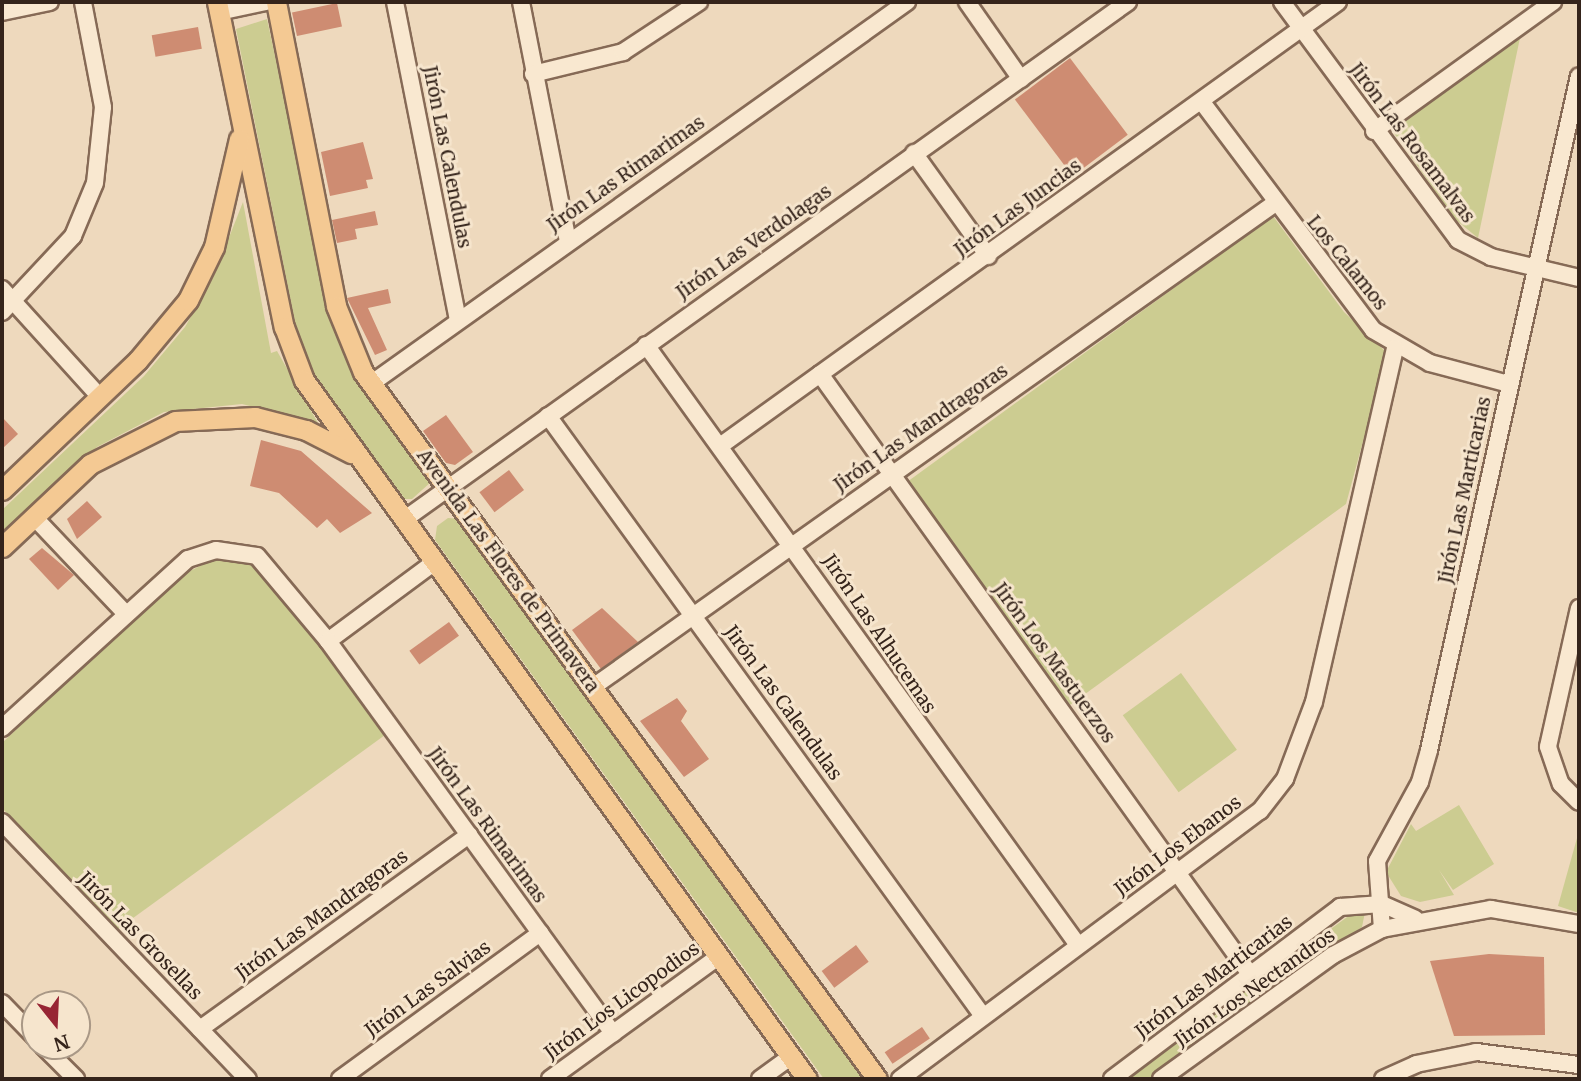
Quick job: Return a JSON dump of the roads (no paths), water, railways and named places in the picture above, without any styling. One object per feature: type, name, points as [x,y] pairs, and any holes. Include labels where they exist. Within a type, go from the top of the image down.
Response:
[{"type":"main road","name":"Avenida Las Flores de Primavera","points":[[276,2],[336,306],[352,353],[877,1079]]},
{"type":"main road","points":[[218,7],[240,128],[293,358],[360,459],[807,1079]]},
{"type":"main road","points":[[2,490],[159,338],[198,284],[229,194],[240,128]]},
{"type":"main road","points":[[2,547],[111,451],[150,430],[203,415],[279,422],[360,459]]},
{"type":"street","points":[[2,12],[50,2]]},
{"type":"street","points":[[8,307],[73,236],[95,183],[103,107],[83,2]]},
{"type":"street","points":[[218,7],[266,2]]},
{"type":"street","name":"Jirón Las Calendulas","points":[[395,2],[457,320]]},
{"type":"street","points":[[521,2],[533,75],[568,241]]},
{"type":"street","points":[[533,75],[624,52],[699,2]]},
{"type":"street","name":"Jirón Las Rimarimas","points":[[372,383],[907,2]]},
{"type":"street","points":[[967,2],[1021,79]]},
{"type":"street","name":"Jirón Las Verdolagas","points":[[405,519],[1128,2]]},
{"type":"street","name":"Jirón Las Rosamalvas","points":[[1282,2],[1374,131],[1458,240],[1491,257],[1579,278]]},
{"type":"street","name":"Jirón Las Juncias","points":[[720,446],[1338,2]]},
{"type":"street","points":[[1374,131],[1553,2]]},
{"type":"street","name":"Jirón Las Marticarias","points":[[1382,929],[1377,861],[1420,782],[1429,750],[1533,266],[1579,76]]},
{"type":"street","name":"Los Calamos","points":[[1202,102],[1348,302],[1395,348],[1455,372],[1509,384]]},
{"type":"street","points":[[915,153],[988,256]]},
{"type":"street","name":"Jirón Las Mandragoras","points":[[593,687],[1274,204]]},
{"type":"street","points":[[2,289],[8,307],[100,397]]},
{"type":"street","name":"Jirón Las Alhucemas","points":[[646,345],[792,545],[944,767],[1078,945]]},
{"type":"street","name":"Jirón Los Ebanos","points":[[900,1079],[1260,811],[1300,746],[1395,348]]},
{"type":"street","name":"Jirón Los Mastuerzos","points":[[820,374],[1180,872],[1252,977]]},
{"type":"street","name":"Jirón Las Calendulas","points":[[548,416],[983,1016]]},
{"type":"street","points":[[34,517],[125,613]]},
{"type":"street","name":"Jirón Las Rimarimas","points":[[2,728],[125,613],[188,559],[235,550],[268,564],[328,641],[613,1033]]},
{"type":"street","points":[[328,641],[436,561]]},
{"type":"street","points":[[1579,608],[1548,747],[1562,784],[1579,802]]},
{"type":"street","name":"Jirón Las Grosellas","points":[[2,822],[248,1079]]},
{"type":"street","name":"Jirón Las Mandragoras","points":[[200,1029],[469,835]]},
{"type":"street","name":"Jirón Las Marticarias","points":[[1112,1079],[1252,977],[1340,907],[1381,904],[1415,919]]},
{"type":"street","name":"Jirón Los Nectandros","points":[[1161,1079],[1333,955],[1382,929],[1415,919],[1491,909],[1579,924]]},
{"type":"street","name":"Jirón Las Salvias","points":[[340,1079],[540,933]]},
{"type":"street","name":"Jirón Los Licopodios","points":[[550,1079],[718,957]]},
{"type":"street","points":[[2,1003],[21,1023]]},
{"type":"street","points":[[1383,1079],[1416,1063],[1476,1052],[1579,1065]]},
{"type":"street","points":[[760,1079],[790,1057]]},
{"type":"street","points":[[57,1060],[76,1079]]}]
